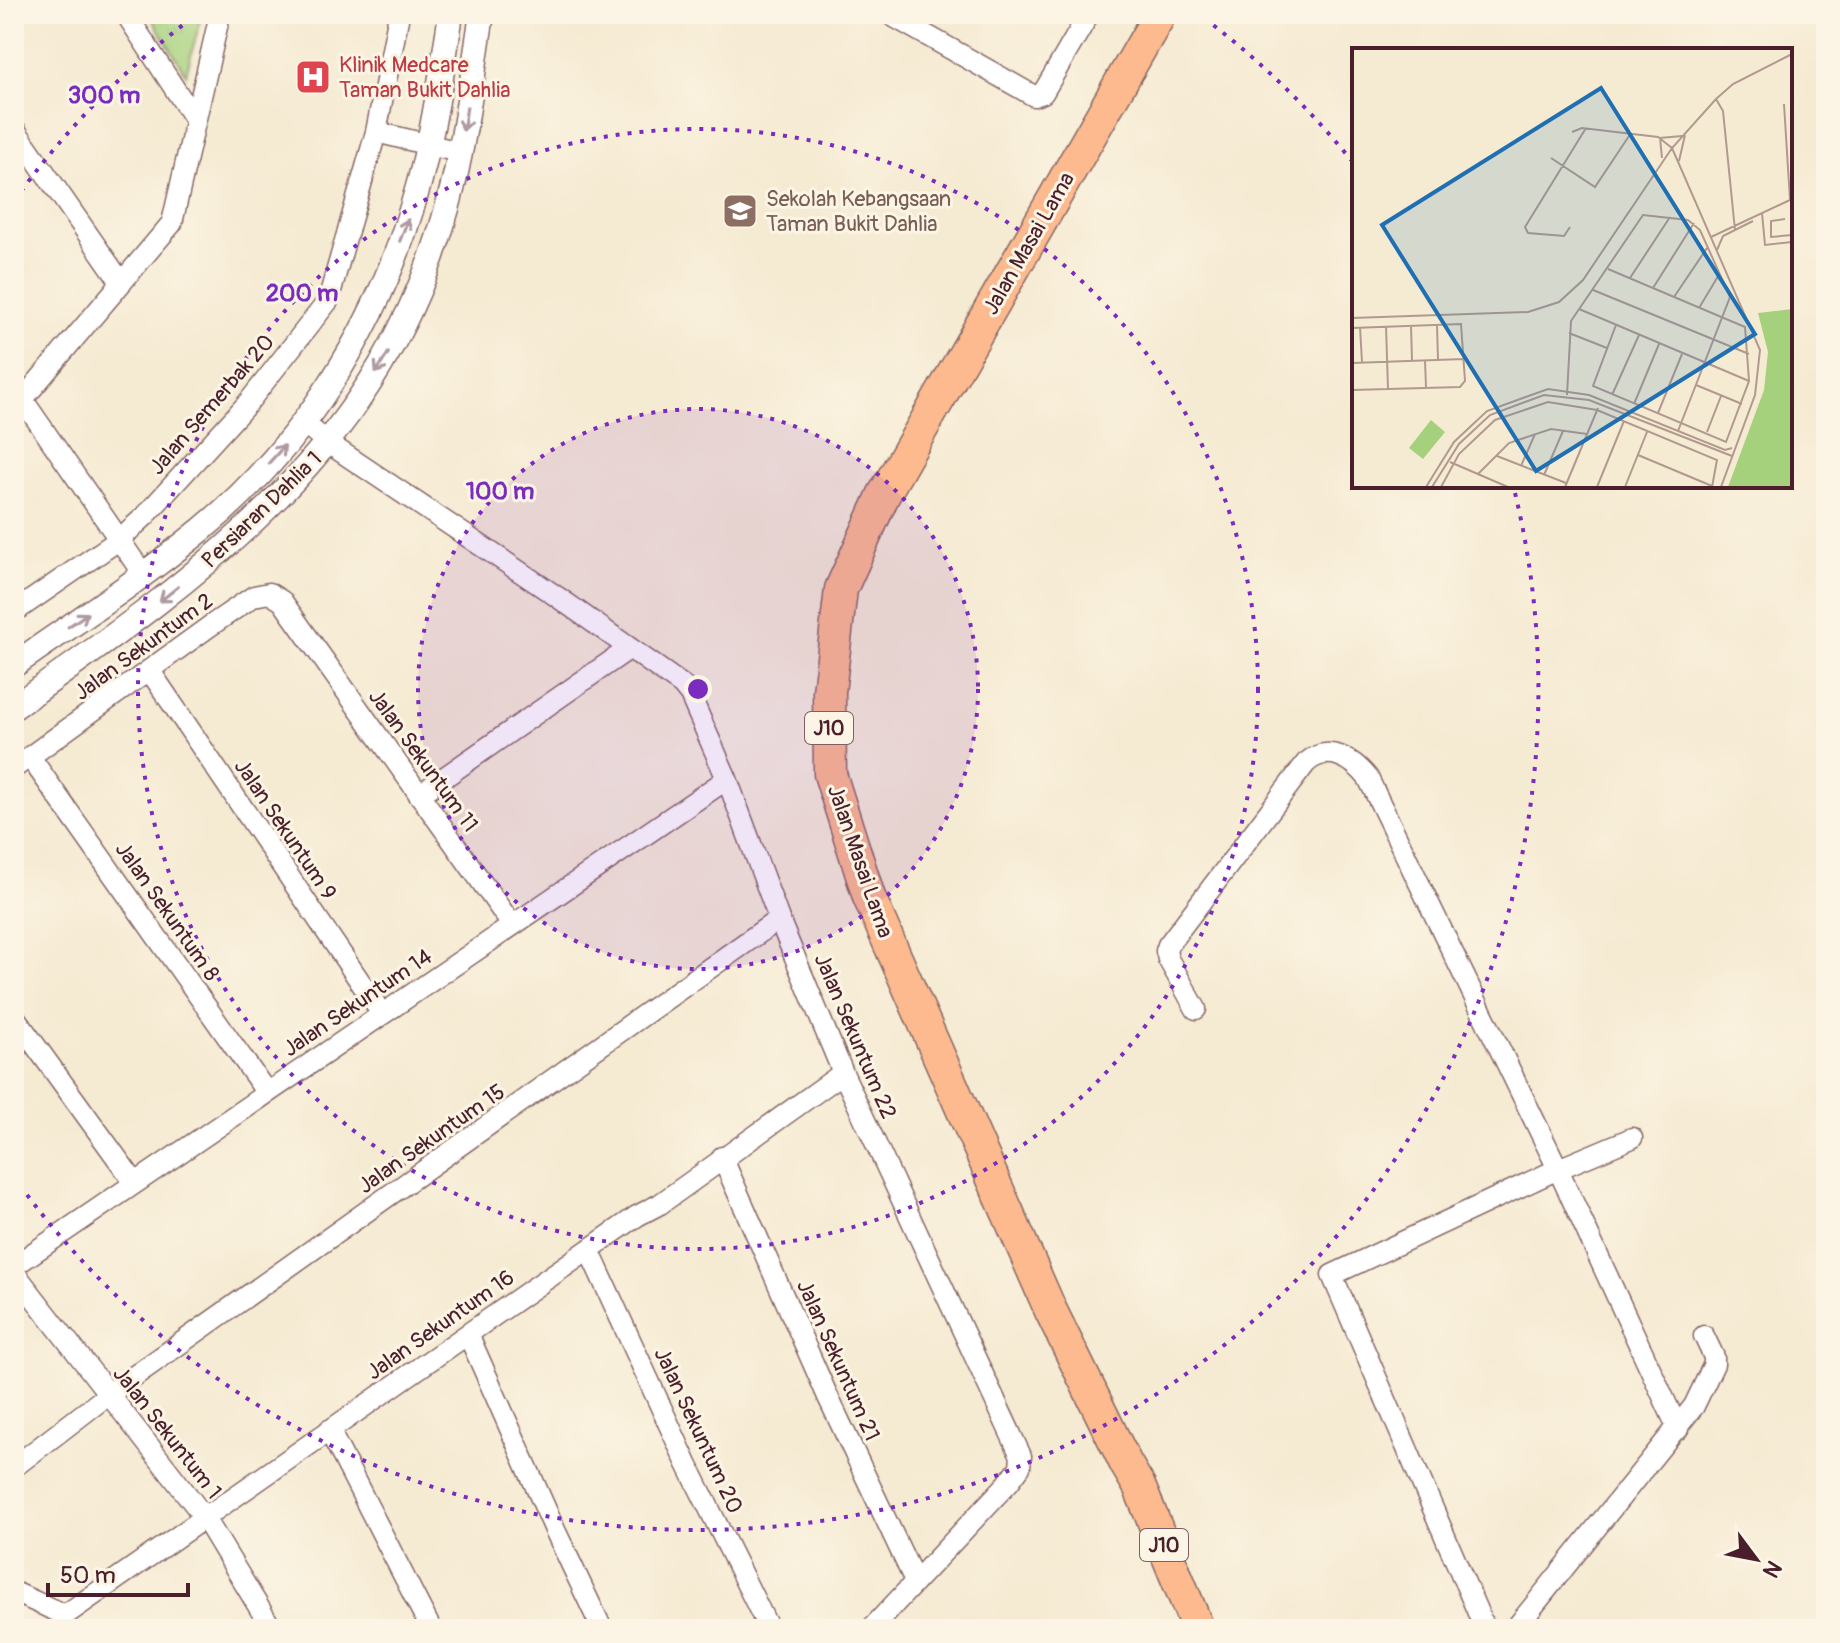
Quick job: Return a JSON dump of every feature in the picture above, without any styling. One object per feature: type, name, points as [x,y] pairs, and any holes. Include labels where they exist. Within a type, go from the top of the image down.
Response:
[{"type":"main road","name":"Jalan Masai Lama","points":[[1160,14],[883,496],[841,589],[829,692],[830,774],[869,897],[1051,1311],[1139,1486],[1198,1629]]},
{"type":"street","points":[[126,14],[195,120]]},
{"type":"street","points":[[143,574],[18,393],[172,223],[220,14]]},
{"type":"street","name":"Jalan Semerbak 20","points":[[14,612],[120,539],[144,517],[247,404],[328,301],[376,132],[399,14]]},
{"type":"street","name":"Persiaran Dahlia 1","points":[[14,665],[203,528],[304,423],[342,369],[376,300],[413,205],[451,14]]},
{"type":"street","name":"Persiaran Dahlia 1","points":[[14,707],[142,617],[228,546],[288,488],[328,443],[361,397],[395,342],[430,259],[448,205],[482,14]]},
{"type":"street","points":[[889,14],[1034,96],[1043,93],[1089,14]]},
{"type":"street","points":[[14,128],[121,282]]},
{"type":"street","points":[[376,132],[459,152]]},
{"type":"street","name":"Jalan Sekuntum 22","points":[[304,423],[328,443],[630,648],[682,685],[690,695],[727,779],[779,919],[843,1073],[1016,1443],[1021,1462],[1008,1483],[915,1581]]},
{"type":"street","name":"Jalan Sekuntum 2","points":[[22,763],[210,626],[261,593],[276,596],[296,622]]},
{"type":"street","name":"Jalan Sekuntum 11","points":[[296,622],[512,925]]},
{"type":"street","points":[[419,795],[630,648]]},
{"type":"street","name":"Jalan Sekuntum 9","points":[[150,671],[382,1014]]},
{"type":"street","points":[[1196,1009],[1168,959],[1168,945],[1306,763],[1319,755],[1336,754],[1351,762],[1368,778],[1558,1169],[1678,1429]]},
{"type":"street","name":"Jalan Sekuntum 8","points":[[22,763],[267,1093]]},
{"type":"street","name":"Jalan Sekuntum 14","points":[[14,1266],[727,779]]},
{"type":"street","name":"Jalan Sekuntum 15","points":[[14,1467],[109,1394],[779,919]]},
{"type":"street","points":[[14,1016],[135,1183]]},
{"type":"street","name":"Jalan Sekuntum 16","points":[[14,1592],[65,1615],[637,1216],[660,1204],[843,1073]]},
{"type":"street","points":[[1485,1629],[1332,1275],[1558,1169],[1632,1138]]},
{"type":"street","name":"Jalan Sekuntum 21","points":[[722,1157],[828,1397],[915,1581]]},
{"type":"street","name":"Jalan Sekuntum 20","points":[[589,1250],[687,1464],[769,1629]]},
{"type":"street","name":"Jalan Sekuntum 1","points":[[14,1272],[205,1518],[272,1629]]},
{"type":"street","points":[[468,1334],[602,1629]]},
{"type":"street","points":[[1515,1629],[1678,1429],[1705,1388],[1714,1357],[1704,1336]]},
{"type":"street","points":[[329,1430],[431,1629]]},
{"type":"street","points":[[871,1629],[915,1581]]},
{"type":"green space","points":[[149,14],[202,14],[186,74]]},
{"type":"place","name":"Klinik Medcare Taman Bukit Dahlia","points":[[313,77]]},
{"type":"place","name":"Sekolah Kebangsaan Taman Bukit Dahlia","points":[[740,211]]}]
